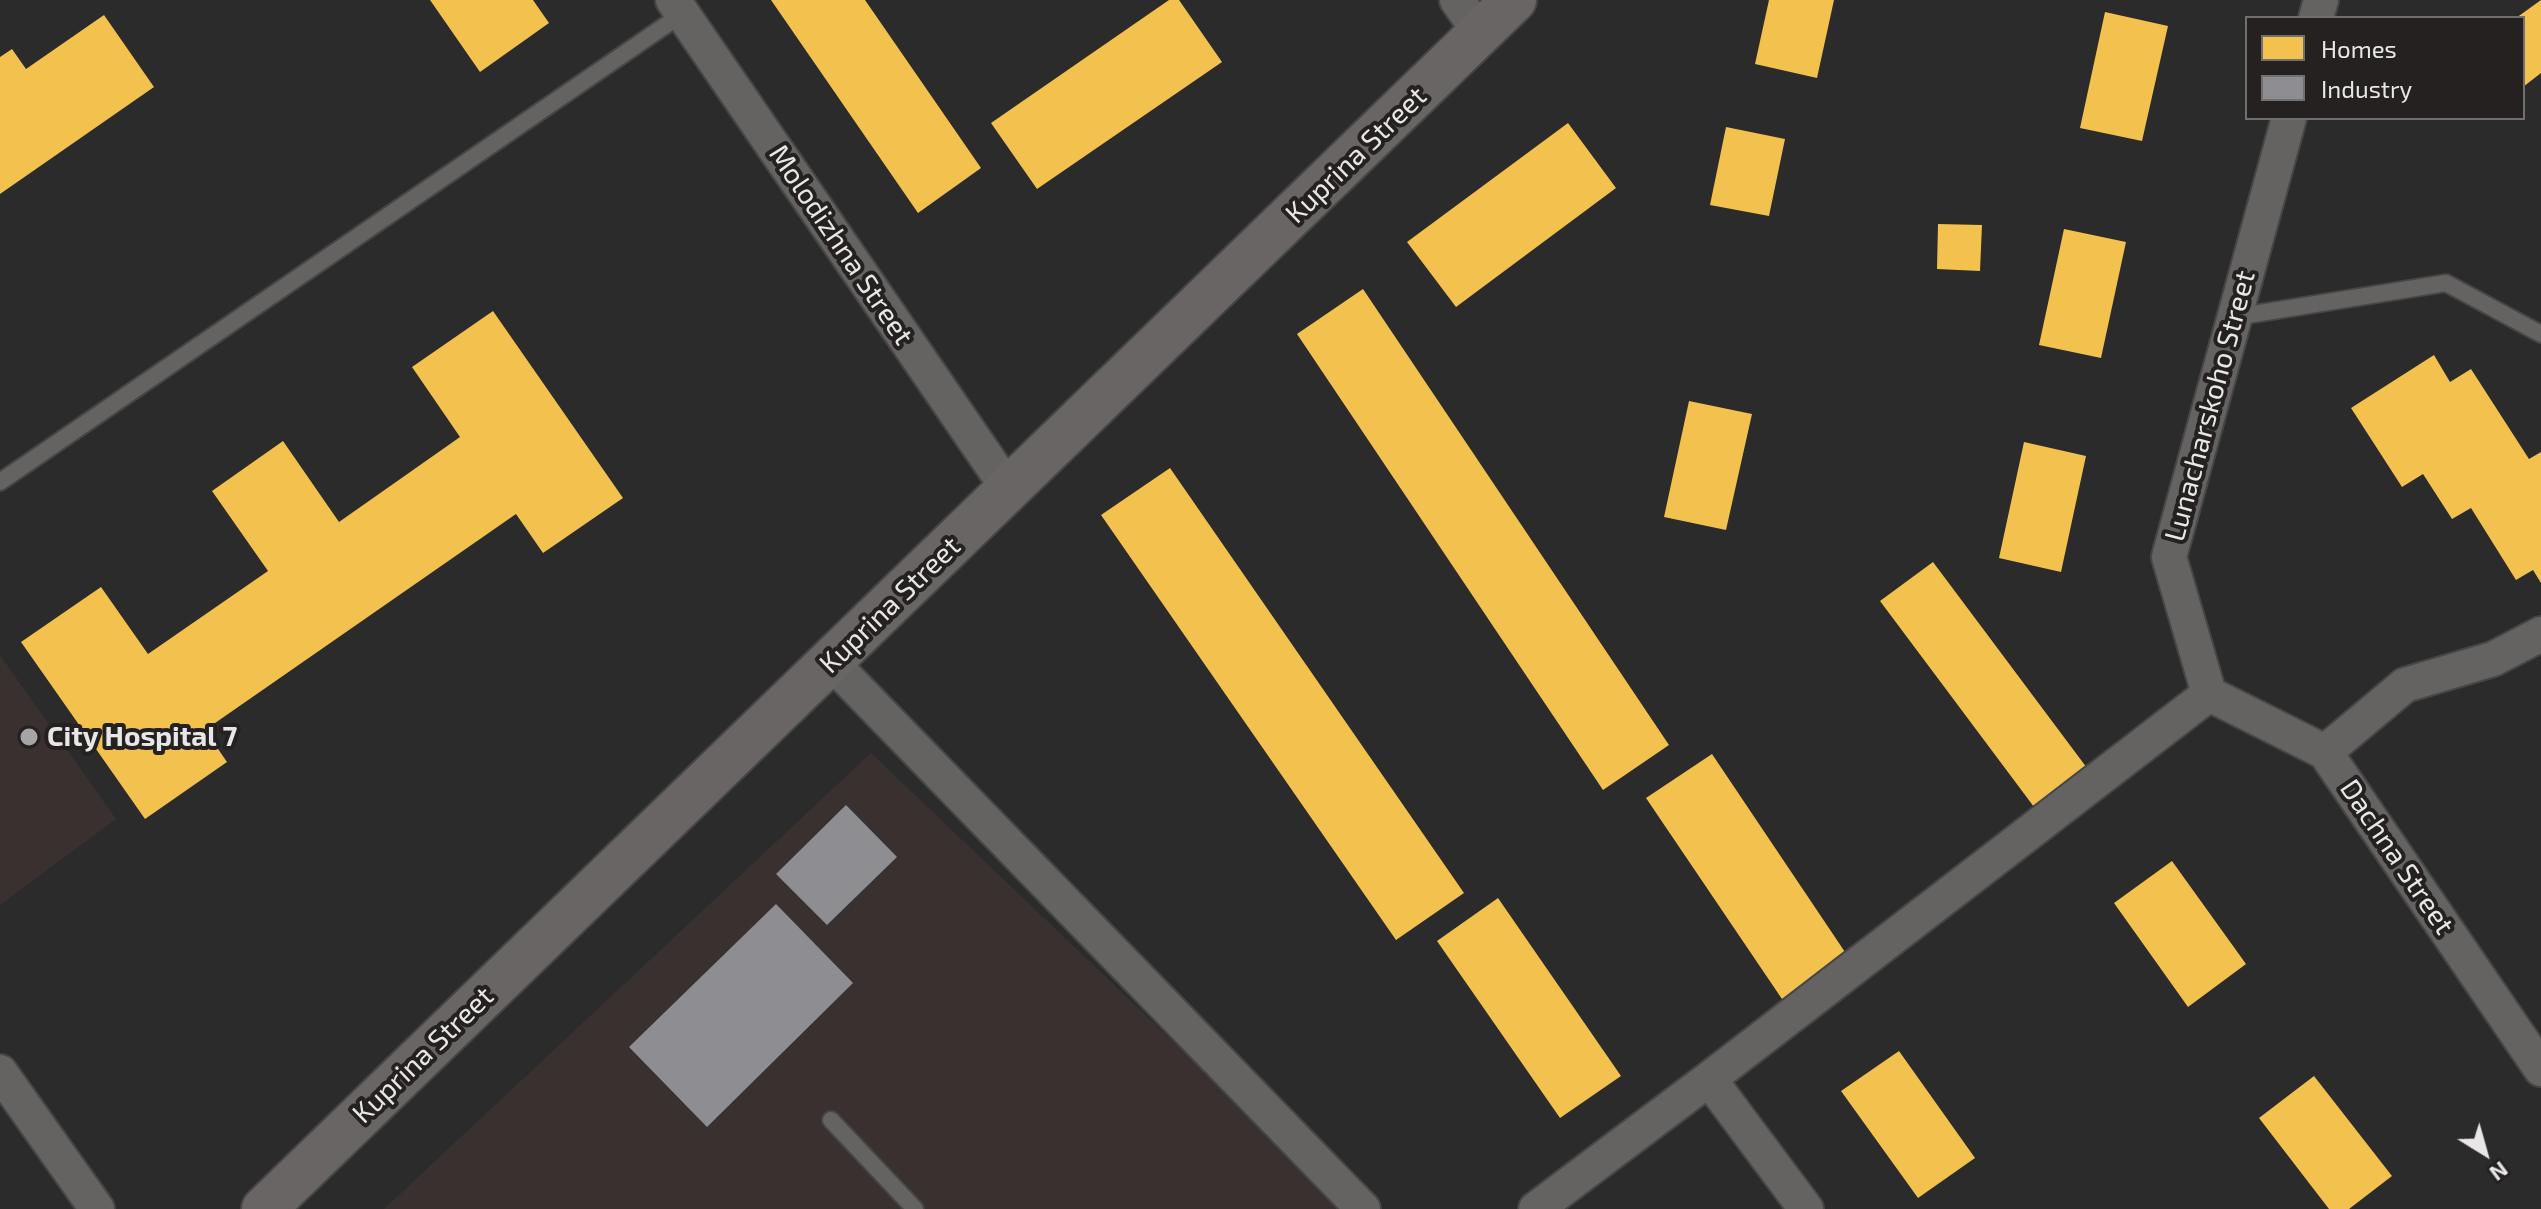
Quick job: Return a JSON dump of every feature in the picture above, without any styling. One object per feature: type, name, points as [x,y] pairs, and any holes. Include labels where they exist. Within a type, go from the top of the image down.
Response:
[{"type":"main road","name":"Kuprina Street","points":[[264,1209],[1009,490],[1469,17],[1514,0]]},
{"type":"street","name":"Molodizhna Street","points":[[678,7],[1009,490]]},
{"type":"street","name":"Lunacharskoho Street","points":[[2209,694],[2169,557],[2288,120]]},
{"type":"street","points":[[2325,752],[2405,685],[2493,659],[2541,634]]},
{"type":"street","points":[[831,662],[1363,1209]]},
{"type":"street","name":"Dachna Street","points":[[2209,694],[2325,752],[2541,1069]]},
{"type":"street","points":[[1536,1209],[2209,694]]},
{"type":"street","points":[[0,1072],[97,1209]]},
{"type":"street","points":[[1709,1079],[1806,1209]]},
{"type":"lane","points":[[0,482],[678,7]]},
{"type":"lane","points":[[2235,317],[2446,283],[2541,334]]},
{"type":"lane","points":[[831,1120],[915,1209]]},
{"type":"shaded area","name":"City Hospital 7","points":[[0,655],[116,819],[0,905]]},
{"type":"shaded area","points":[[871,753],[1349,1209],[384,1209]]},
{"type":"building: Homes","points":[[430,0],[533,0],[549,23],[480,72]]},
{"type":"building: Homes","points":[[771,0],[865,0],[981,168],[918,213]]},
{"type":"building: Homes","points":[[1169,0],[1179,0],[1222,62],[1037,189],[991,123]]},
{"type":"building: Homes","points":[[1769,0],[1834,0],[1817,78],[1755,64]]},
{"type":"building: Homes","points":[[2541,0],[2541,73],[2525,85],[2525,16],[2519,16]]},
{"type":"building: Homes","points":[[2105,12],[2168,26],[2142,141],[2080,128]]},
{"type":"building: Homes","points":[[104,15],[154,87],[0,194],[0,57],[12,49],[26,69]]},
{"type":"building: Homes","points":[[1568,123],[1616,188],[1456,307],[1407,242]]},
{"type":"building: Homes","points":[[1726,127],[1785,139],[1769,216],[1710,205]]},
{"type":"building: Homes","points":[[1938,224],[1982,225],[1980,271],[1937,269]]},
{"type":"building: Homes","points":[[2064,229],[2126,242],[2101,358],[2039,345]]},
{"type":"building: Homes","points":[[1363,289],[1669,745],[1603,790],[1297,334]]},
{"type":"building: Homes","points":[[493,311],[623,498],[543,553],[516,514],[205,730],[227,762],[145,819],[21,642],[101,587],[148,654],[268,571],[212,491],[283,441],[339,522],[460,437],[412,367]]},
{"type":"building: Homes","points":[[2434,355],[2450,382],[2471,369],[2529,459],[2541,452],[2541,583],[2533,570],[2516,580],[2471,508],[2452,519],[2423,474],[2402,487],[2351,408]]},
{"type":"building: Homes","points":[[1689,401],[1752,414],[1726,530],[1664,517]]},
{"type":"building: Homes","points":[[2024,442],[2086,456],[2061,572],[1999,558]]},
{"type":"building: Homes","points":[[1170,468],[1464,893],[1396,940],[1101,515]]},
{"type":"building: Homes","points":[[1933,562],[2093,776],[2040,815],[1880,601]]},
{"type":"building: Homes","points":[[1712,754],[1849,958],[1784,1002],[1646,798]]},
{"type":"building: Homes","points":[[2172,861],[2246,964],[2188,1007],[2114,903]]},
{"type":"building: Homes","points":[[1498,898],[1621,1076],[1560,1118],[1437,941]]},
{"type":"building: Homes","points":[[1899,1051],[1975,1158],[1918,1198],[1841,1091]]},
{"type":"building: Homes","points":[[2314,1076],[2392,1176],[2349,1209],[2329,1209],[2259,1118]]},
{"type":"building: Industry","points":[[846,805],[897,857],[827,925],[776,874]]},
{"type":"building: Industry","points":[[776,904],[853,983],[707,1127],[629,1047]]},
{"type":"place","name":"City Hospital 7","points":[[29,737]]}]
